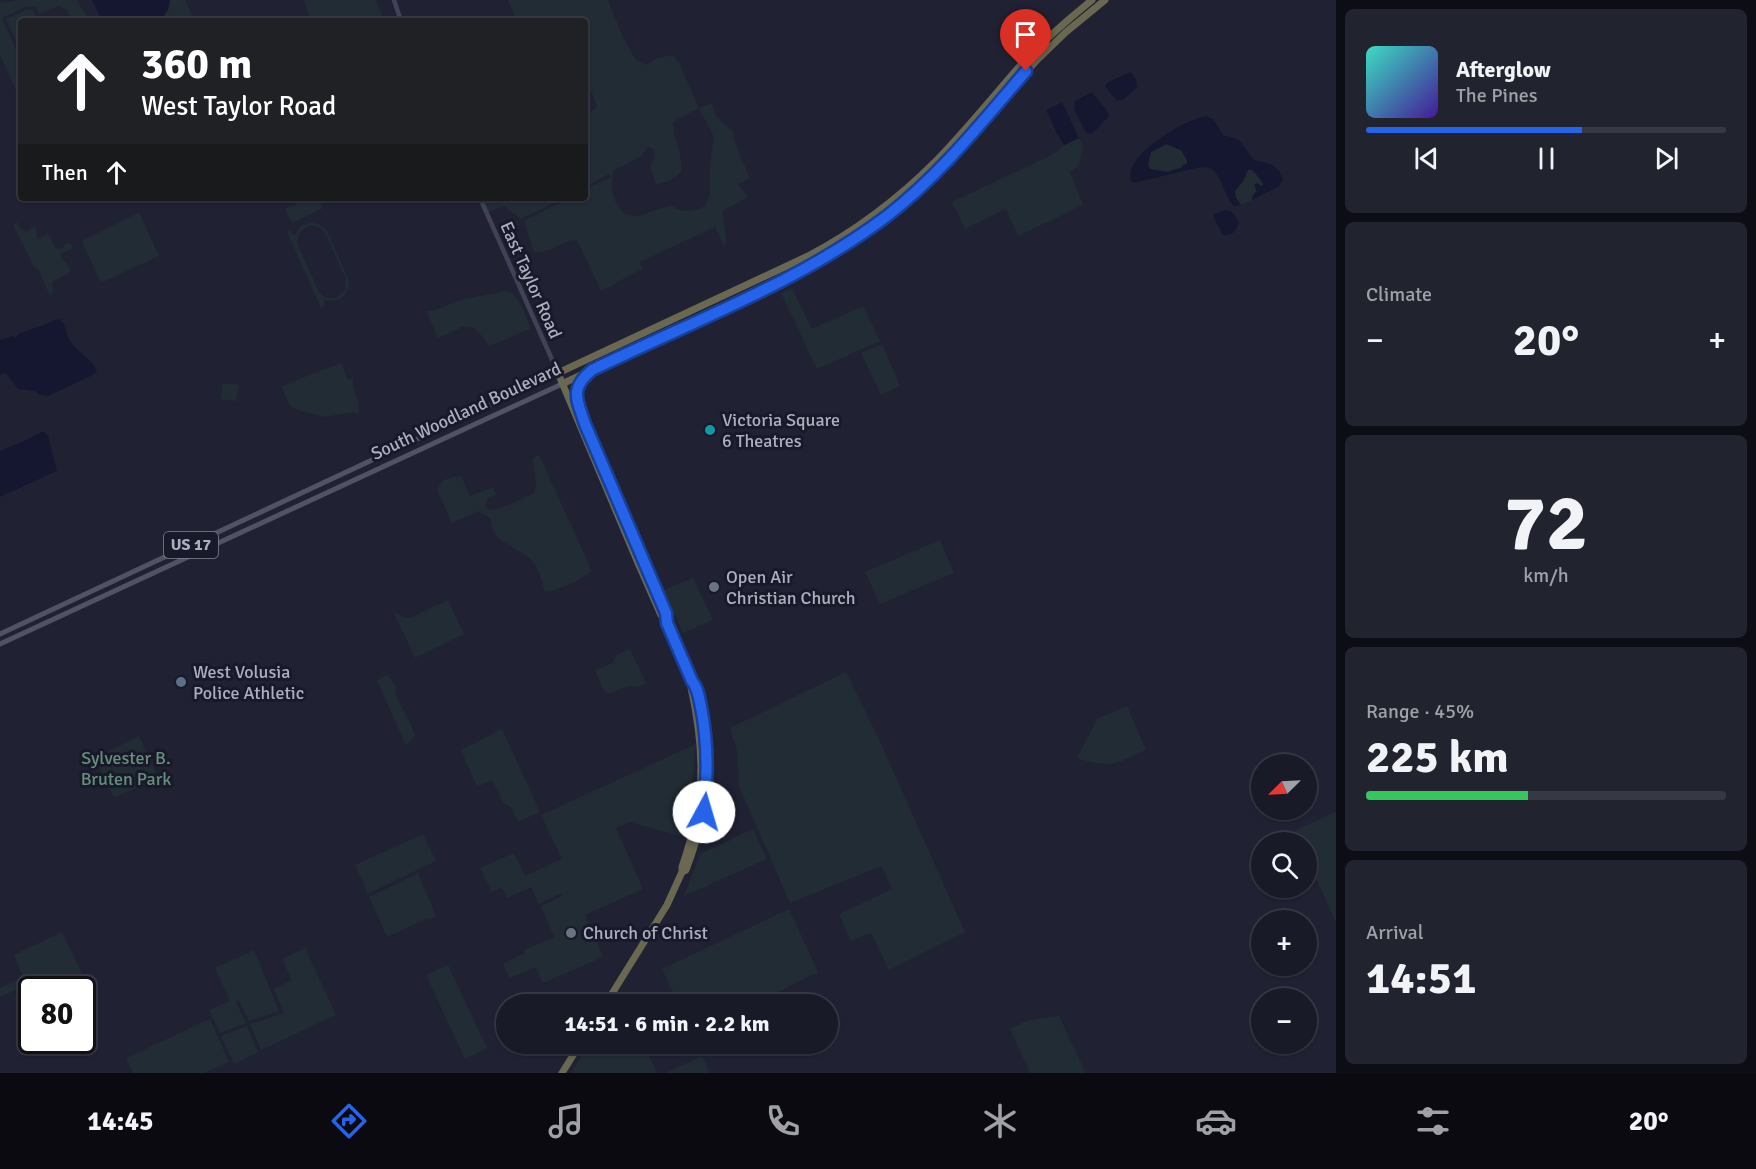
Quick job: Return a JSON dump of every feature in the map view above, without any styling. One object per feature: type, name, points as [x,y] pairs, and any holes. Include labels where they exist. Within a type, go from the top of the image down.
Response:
[{"type":"highway","name":"South Woodland Boulevard","points":[[558,373],[808,256],[868,219],[896,198],[950,146],[1031,54],[1071,16],[1094,0]]},
{"type":"highway","points":[[1081,20],[1082,14],[1094,0]]},
{"type":"highway","name":"South Woodland Boulevard","points":[[564,383],[791,276],[829,255],[888,215],[946,163],[1026,71],[1066,32],[1106,0]]},
{"type":"highway","points":[[1066,32],[1071,23],[1071,16]]},
{"type":"highway","points":[[901,204],[907,188]]},
{"type":"highway","points":[[888,215],[896,198]]},
{"type":"highway","points":[[829,255],[834,249],[835,241]]},
{"type":"highway","points":[[698,320],[700,311],[706,304]]},
{"type":"highway","points":[[684,327],[692,318],[694,310]]},
{"type":"highway","points":[[592,370],[578,385],[577,391],[585,424],[661,615],[696,685],[705,733],[706,789],[699,833],[686,870],[682,872]]},
{"type":"highway","points":[[558,373],[585,424]]},
{"type":"highway","points":[[564,383],[588,444],[594,449],[621,506],[666,613],[667,623]]},
{"type":"highway","points":[[689,862],[696,829],[701,780],[701,743],[691,687],[692,681]]},
{"type":"highway","points":[[701,743],[704,746],[704,785],[706,789]]},
{"type":"highway","points":[[611,994],[667,904],[682,872],[696,822]]},
{"type":"highway","points":[[562,1073],[574,1054]]},
{"type":"main road","points":[[394,0],[401,18]]},
{"type":"main road","name":"East Taylor Road","points":[[481,201],[558,373]]},
{"type":"main road","name":"South Woodland Boulevard","points":[[0,634],[558,373]]},
{"type":"main road","name":"South Woodland Boulevard","points":[[0,644],[564,383]]},
{"type":"main road","points":[[250,528],[253,516],[263,521],[267,509]]},
{"type":"green space","points":[[20,0],[77,0],[89,18],[71,18],[67,10],[59,6],[39,14],[36,6],[25,7],[2,18],[18,54],[18,94],[0,55],[0,3]]},
{"type":"green space","points":[[170,0],[185,0],[194,18],[162,18],[168,10]]},
{"type":"green space","points":[[304,0],[375,0],[384,18],[310,18]]},
{"type":"green space","points":[[508,0],[608,0],[622,35],[635,59],[645,65],[658,58],[673,55],[679,63],[699,108],[711,103],[716,116],[733,132],[736,146],[750,178],[738,184],[748,197],[723,211],[725,247],[715,227],[640,262],[642,269],[601,291],[577,240],[566,242],[547,251],[534,252],[524,221],[564,201],[588,201],[588,188],[611,177],[609,174],[588,185],[588,113],[597,105],[588,85],[588,18],[516,18]],"holes":[[[699,108],[714,137],[710,165],[710,195],[705,206],[688,211],[672,206],[636,216],[628,215],[618,206],[613,192],[613,171],[641,156],[648,147],[655,150],[650,167],[656,184],[670,180],[681,172],[681,159],[673,122]]]},
{"type":"green space","points":[[26,10],[33,10],[37,18],[18,18],[18,45],[6,19]]},
{"type":"green space","points":[[1079,138],[1083,145],[1079,166],[1070,172],[1083,205],[1018,236],[1006,209],[965,229],[952,205],[954,201],[1054,154],[1064,145]]},
{"type":"green space","points":[[1167,144],[1181,150],[1187,164],[1168,172],[1150,169],[1148,165],[1151,152]]},
{"type":"green space","points":[[1250,169],[1264,185],[1255,184],[1257,191],[1252,200],[1241,205],[1236,198],[1235,191]]},
{"type":"green space","points":[[302,201],[320,201],[323,208],[292,223],[285,209]]},
{"type":"green space","points":[[488,201],[557,201],[521,219],[504,206],[488,212],[484,204]]},
{"type":"green space","points":[[139,212],[159,256],[101,283],[82,241]]},
{"type":"green space","points":[[17,222],[19,227],[26,232],[33,227],[36,228],[37,240],[48,233],[55,248],[61,249],[67,243],[73,245],[61,254],[61,258],[70,270],[69,273],[52,282],[53,292],[50,296],[38,269],[34,266],[13,225]]},
{"type":"green space","points":[[311,222],[319,224],[327,231],[349,281],[347,291],[341,298],[333,301],[323,299],[325,306],[321,308],[287,232],[291,230],[294,236],[301,226]],"holes":[[[311,225],[325,232],[346,279],[345,291],[336,298],[326,298],[319,292],[298,245],[299,235],[304,228]]]},
{"type":"green space","points":[[792,288],[812,329],[863,306],[880,341],[817,369],[781,293]]},
{"type":"green space","points":[[506,291],[519,301],[531,329],[489,346],[474,328],[462,327],[438,338],[426,311],[432,311],[464,299]]},
{"type":"green space","points":[[882,344],[900,386],[881,395],[861,353]]},
{"type":"green space","points":[[341,363],[348,380],[353,378],[359,405],[358,414],[354,412],[325,417],[293,408],[288,403],[282,387]]},
{"type":"green space","points":[[222,383],[239,385],[236,401],[221,399]]},
{"type":"green space","points":[[539,455],[591,571],[569,584],[545,592],[535,564],[496,535],[491,519],[479,511],[452,523],[437,490],[449,478],[461,476],[470,496],[493,487],[496,494],[487,500],[485,506],[489,510],[504,507],[534,493],[536,479],[533,458]]},
{"type":"green space","points":[[940,540],[954,573],[880,604],[865,572]]},
{"type":"green space","points":[[693,578],[713,620],[683,633],[664,590]]},
{"type":"green space","points":[[448,600],[464,634],[415,658],[394,613],[408,619]]},
{"type":"green space","points":[[630,649],[646,683],[639,687],[629,686],[609,694],[604,691],[595,670],[613,663],[617,655]]},
{"type":"green space","points":[[846,672],[878,737],[965,932],[889,970],[871,933],[851,941],[839,914],[892,889],[882,866],[790,903],[739,786],[737,751],[730,728]]},
{"type":"green space","points":[[387,675],[396,686],[397,697],[415,735],[406,746],[377,680]]},
{"type":"green space","points":[[1127,706],[1146,750],[1127,759],[1106,764],[1077,758],[1097,719]]},
{"type":"green space","points":[[502,729],[540,812],[518,822],[511,807],[503,802],[492,780],[477,787],[461,750]]},
{"type":"green space","name":"Sylvester B. Bruten Park","points":[[139,736],[158,778],[114,798],[95,758]]},
{"type":"green space","points":[[696,744],[689,817],[683,837],[629,822],[616,828],[643,889],[585,915],[603,957],[543,983],[535,967],[510,978],[503,964],[525,953],[524,950],[554,937],[541,906],[562,896],[561,893],[539,904],[531,887],[507,898],[502,887],[492,892],[480,868],[514,853],[525,876],[562,859],[541,815]]},
{"type":"green space","points":[[1336,812],[1336,923],[1317,880],[1317,832],[1294,831]]},
{"type":"green space","points":[[753,829],[767,859],[684,896],[700,854]]},
{"type":"green space","points":[[423,834],[436,861],[368,894],[355,865]]},
{"type":"green space","points":[[418,873],[436,916],[387,937],[369,897]]},
{"type":"green space","points":[[789,909],[818,972],[773,994],[674,994],[662,969]]},
{"type":"green space","points":[[62,932],[83,976],[23,976],[14,955]]},
{"type":"green space","points":[[305,948],[336,1015],[261,1050],[250,1024],[284,1013],[274,989],[292,980],[282,959]]},
{"type":"green space","points":[[254,950],[279,1011],[249,1021],[239,1000],[236,1002],[246,1023],[220,1033],[209,1010],[230,1001],[215,968]]},
{"type":"green space","points":[[448,965],[487,1048],[465,1059],[426,975]]},
{"type":"green space","points":[[18,979],[18,989],[0,997],[0,988]]},
{"type":"green space","points":[[1059,1016],[1086,1073],[1030,1073],[1010,1029],[1028,1021]]},
{"type":"green space","points":[[210,1019],[229,1062],[204,1073],[133,1073],[126,1058]]},
{"type":"green space","points":[[247,1026],[258,1052],[234,1064],[221,1036]]},
{"type":"green space","points":[[583,1054],[651,1054],[649,1055],[657,1073],[571,1073]]},
{"type":"green space","points":[[702,1056],[710,1073],[666,1073]]},
{"type":"water","points":[[92,0],[170,0],[168,10],[162,18],[101,18]]},
{"type":"water","points":[[1130,72],[1135,78],[1137,87],[1123,100],[1117,101],[1105,86],[1108,82]]},
{"type":"water","points":[[1092,92],[1109,116],[1090,134],[1085,131],[1074,109],[1075,101]]},
{"type":"water","points":[[1062,102],[1079,138],[1064,145],[1046,110]]},
{"type":"water","points":[[1207,116],[1214,120],[1223,135],[1239,140],[1254,160],[1275,167],[1283,179],[1280,186],[1252,200],[1257,191],[1254,185],[1257,183],[1261,186],[1263,183],[1253,170],[1248,170],[1235,191],[1236,198],[1241,205],[1234,206],[1211,168],[1201,167],[1132,182],[1131,172],[1135,161],[1145,151],[1171,131]],"holes":[[[1166,144],[1181,150],[1187,160],[1187,164],[1181,168],[1168,172],[1150,169],[1148,165],[1151,152]]]},
{"type":"water","points":[[1225,210],[1232,212],[1239,222],[1234,232],[1229,235],[1223,235],[1214,218],[1214,214]]},
{"type":"water","points":[[59,319],[73,345],[95,366],[97,371],[48,396],[18,389],[6,373],[0,374],[0,340],[13,336],[16,338],[18,334]]},
{"type":"water","points":[[45,432],[48,436],[57,471],[0,497],[0,451]]},
{"type":"place","name":"Victoria Square 6 Theatres","points":[[710,430]]},
{"type":"place","name":"Open Air Christian Church","points":[[714,587]]},
{"type":"place","name":"West Volusia Police Athletic","points":[[181,682]]},
{"type":"place","name":"Church of Christ","points":[[571,933]]},
{"type":"route","points":[[704,812],[707,752],[696,685],[692,681],[667,623],[666,613],[585,424],[578,400],[578,385],[592,370],[791,276],[861,235],[936,173],[1026,71]]}]
